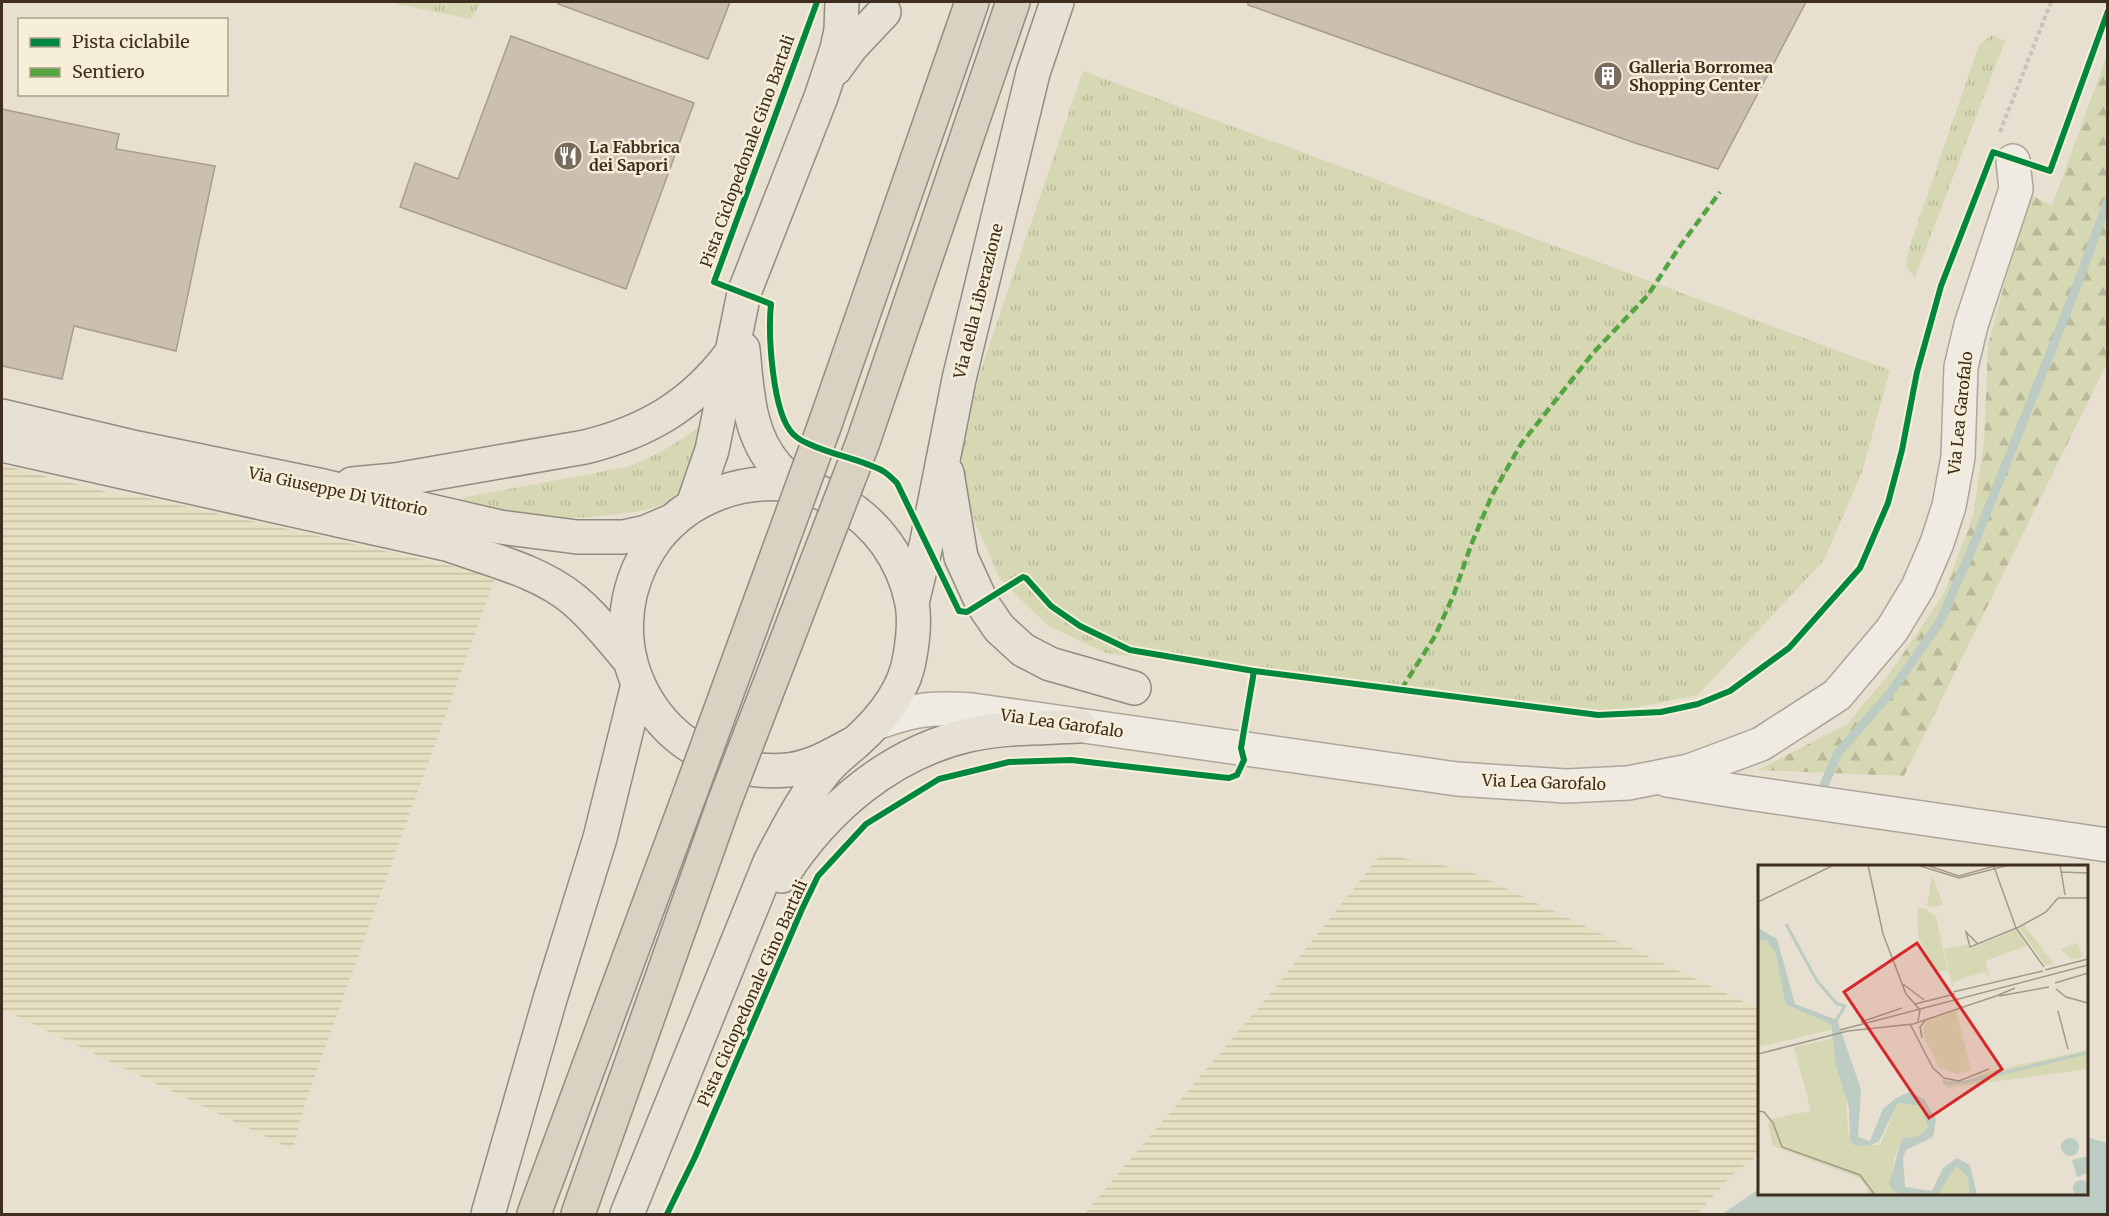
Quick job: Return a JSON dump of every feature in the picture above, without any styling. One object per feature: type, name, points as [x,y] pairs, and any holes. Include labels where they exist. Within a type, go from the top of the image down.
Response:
[{"type":"highway","points":[[534,1215],[692,792],[824,427],[972,2]]},
{"type":"highway","points":[[578,1215],[724,803],[863,442],[1013,2]]},
{"type":"main road","points":[[844,2],[864,15],[875,15],[890,7]]},
{"type":"main road","points":[[844,2],[837,49],[821,98],[744,293],[712,450],[684,512],[659,536],[645,555],[634,580],[626,635],[634,673],[653,711],[671,732],[693,749],[718,761],[753,770],[790,770],[824,760],[866,733]]},
{"type":"main road","name":"Via della Liberazione","points":[[912,603],[927,541],[944,450],[1033,73],[1057,2]]},
{"type":"main road","points":[[821,98],[844,56],[890,7]]},
{"type":"main road","points":[[627,1215],[770,862],[820,777],[833,761],[866,733],[891,704],[902,684],[910,658],[914,624],[912,603],[900,567],[887,543],[870,524],[846,504],[817,491],[798,486],[777,468],[759,441],[748,397],[740,314]]},
{"type":"main road","points":[[323,486],[395,480],[614,440],[656,422],[682,404],[717,373],[730,356]]},
{"type":"main road","name":"Via Giuseppe Di Vittorio","points":[[2,416],[136,448],[323,486],[500,527],[578,537],[623,537],[646,532],[732,488],[777,483],[798,486]]},
{"type":"main road","name":"Via Giuseppe Di Vittorio","points":[[2,445],[450,545],[512,567],[545,581],[573,599],[603,629],[634,673]]},
{"type":"main road","points":[[944,450],[961,557],[982,603],[999,628],[1023,650],[1050,664],[1134,688]]},
{"type":"main road","points":[[488,1215],[550,999],[600,838],[634,673]]},
{"type":"main road","points":[[698,1037],[767,898],[811,836],[858,789],[929,747],[969,735],[1079,726]]},
{"type":"street","name":"Via Lea Garofalo","points":[[866,733],[906,712],[937,707],[972,710],[1457,779],[1566,786],[1628,783],[1689,771],[1761,744],[1836,695],[1892,630],[1918,587],[1937,543],[1949,506],[1958,457],[1961,367],[1971,326],[2016,189],[2005,151]]},
{"type":"street","points":[[1734,753],[1741,769],[1779,798]]},
{"type":"street","points":[[1655,778],[2108,845]]},
{"type":"path","points":[[2005,151],[2051,2]]},
{"type":"shaded area","points":[[2,465],[126,497],[130,494],[496,576],[306,1100],[293,1150],[2,1009]]},
{"type":"shaded area","points":[[1381,854],[1467,870],[1758,1009],[1758,1156],[1733,1174],[1697,1214],[1084,1214],[1269,995]]},
{"type":"shaded area","points":[[2088,1137],[2107,1143],[2107,1214],[1722,1214],[1758,1190],[1758,1195],[2088,1195]]},
{"type":"green space","points":[[388,2],[481,2],[471,19]]},
{"type":"green space","points":[[1992,35],[2005,41],[1915,277],[1906,267],[1909,248],[1979,45]]},
{"type":"green space","points":[[2107,55],[2107,363],[1904,776],[1758,770],[1847,724],[1890,673],[1944,593],[1973,516],[1984,444],[1988,345],[2029,194],[2052,206]]},
{"type":"green space","points":[[1083,71],[1890,370],[1862,472],[1824,560],[1698,695],[1598,715],[1106,653],[1047,625],[1000,579],[965,500],[960,431]]},
{"type":"green space","points":[[703,424],[692,465],[683,485],[671,500],[661,505],[629,513],[544,518],[453,502],[467,497],[627,467],[666,448]]},
{"type":"building","points":[[558,2],[730,2],[708,59],[558,4]]},
{"type":"building","name":"Galleria Borromea Shopping Center","points":[[1248,2],[1806,2],[1718,169],[1635,143],[1248,5]]},
{"type":"building","points":[[511,36],[694,103],[626,289],[400,207],[415,163],[458,179]]},
{"type":"building","points":[[2,109],[119,134],[116,149],[215,166],[176,351],[74,326],[62,379],[2,366]]},
{"type":"waterway","points":[[1822,790],[1838,753],[1890,693],[1940,622],[1977,537],[2073,296],[2108,201]]},
{"type":"marked path","points":[[1404,690],[1404,685],[1435,636],[1454,594],[1492,495],[1521,444],[1594,352],[1648,295],[1680,246],[1720,192]]},
{"type":"cycle path","name":"Pista Ciclopedonale Gino Bartali","points":[[817,2],[714,282],[771,304],[770,334],[773,372],[780,409],[786,424],[793,434],[803,441],[874,467],[885,472],[897,483],[959,611],[967,612],[1023,577],[1051,606],[1080,626],[1130,650],[1254,671],[1598,715],[1661,712],[1698,704],[1730,691],[1789,648],[1860,568],[1888,503],[1902,450],[1917,372],[1941,286],[1993,152],[2050,171],[2108,11]]},
{"type":"cycle path","name":"Pista Ciclopedonale Gino Bartali","points":[[667,1214],[695,1157],[818,876],[866,824],[939,779],[1009,762],[1071,760],[1229,778],[1237,775],[1244,760],[1241,748],[1254,671]]},
{"type":"place","name":"Galleria Borromea Shopping Center","points":[[1608,76]]},
{"type":"place","name":"La Fabbrica dei Sapori","points":[[568,156]]}]
